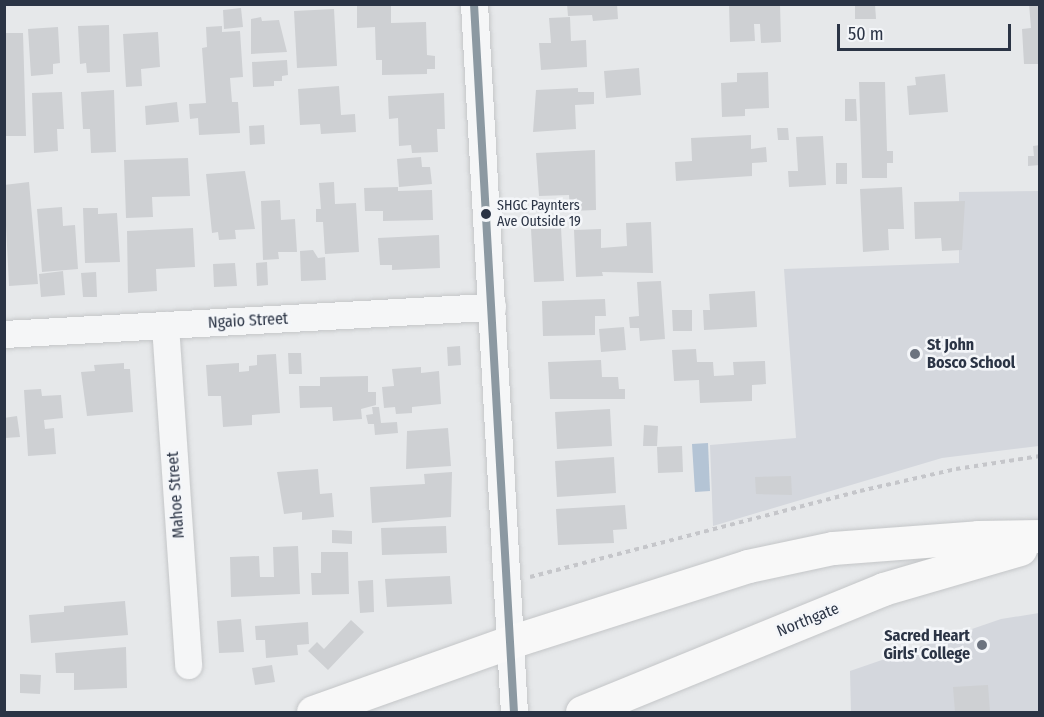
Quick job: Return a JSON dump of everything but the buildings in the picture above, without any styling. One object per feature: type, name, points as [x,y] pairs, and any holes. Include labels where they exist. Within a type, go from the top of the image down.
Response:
[{"type":"highway","points":[[313,712],[510,642],[696,581],[792,556],[910,541],[1040,536]]},
{"type":"highway","name":"Northgate","points":[[582,712],[883,589],[1040,545]]},
{"type":"street","points":[[474,4],[514,707]]},
{"type":"street","name":"Ngaio Street","points":[[4,334],[492,308]]},
{"type":"street","name":"Mahoe Street","points":[[165,325],[188,665]]},
{"type":"path","points":[[508,582],[871,489],[1040,456]]},
{"type":"shaded area","name":"St John Bosco School","points":[[1039,191],[1039,446],[942,458],[713,526],[710,445],[796,438],[784,269],[959,263],[959,192]]},
{"type":"shaded area","name":"Sacred Heart Girls' College","points":[[1039,613],[1039,712],[851,712],[850,671],[1001,619]]},
{"type":"water","points":[[708,443],[710,491],[695,492],[692,444]]},
{"type":"transit line","points":[[474,4],[514,712]]},
{"type":"place","name":"SHGC Paynters Ave Outside 19","points":[[486,214]]},
{"type":"place","name":"St John Bosco School","points":[[915,354]]},
{"type":"place","name":"Sacred Heart Girls' College","points":[[982,645]]}]
